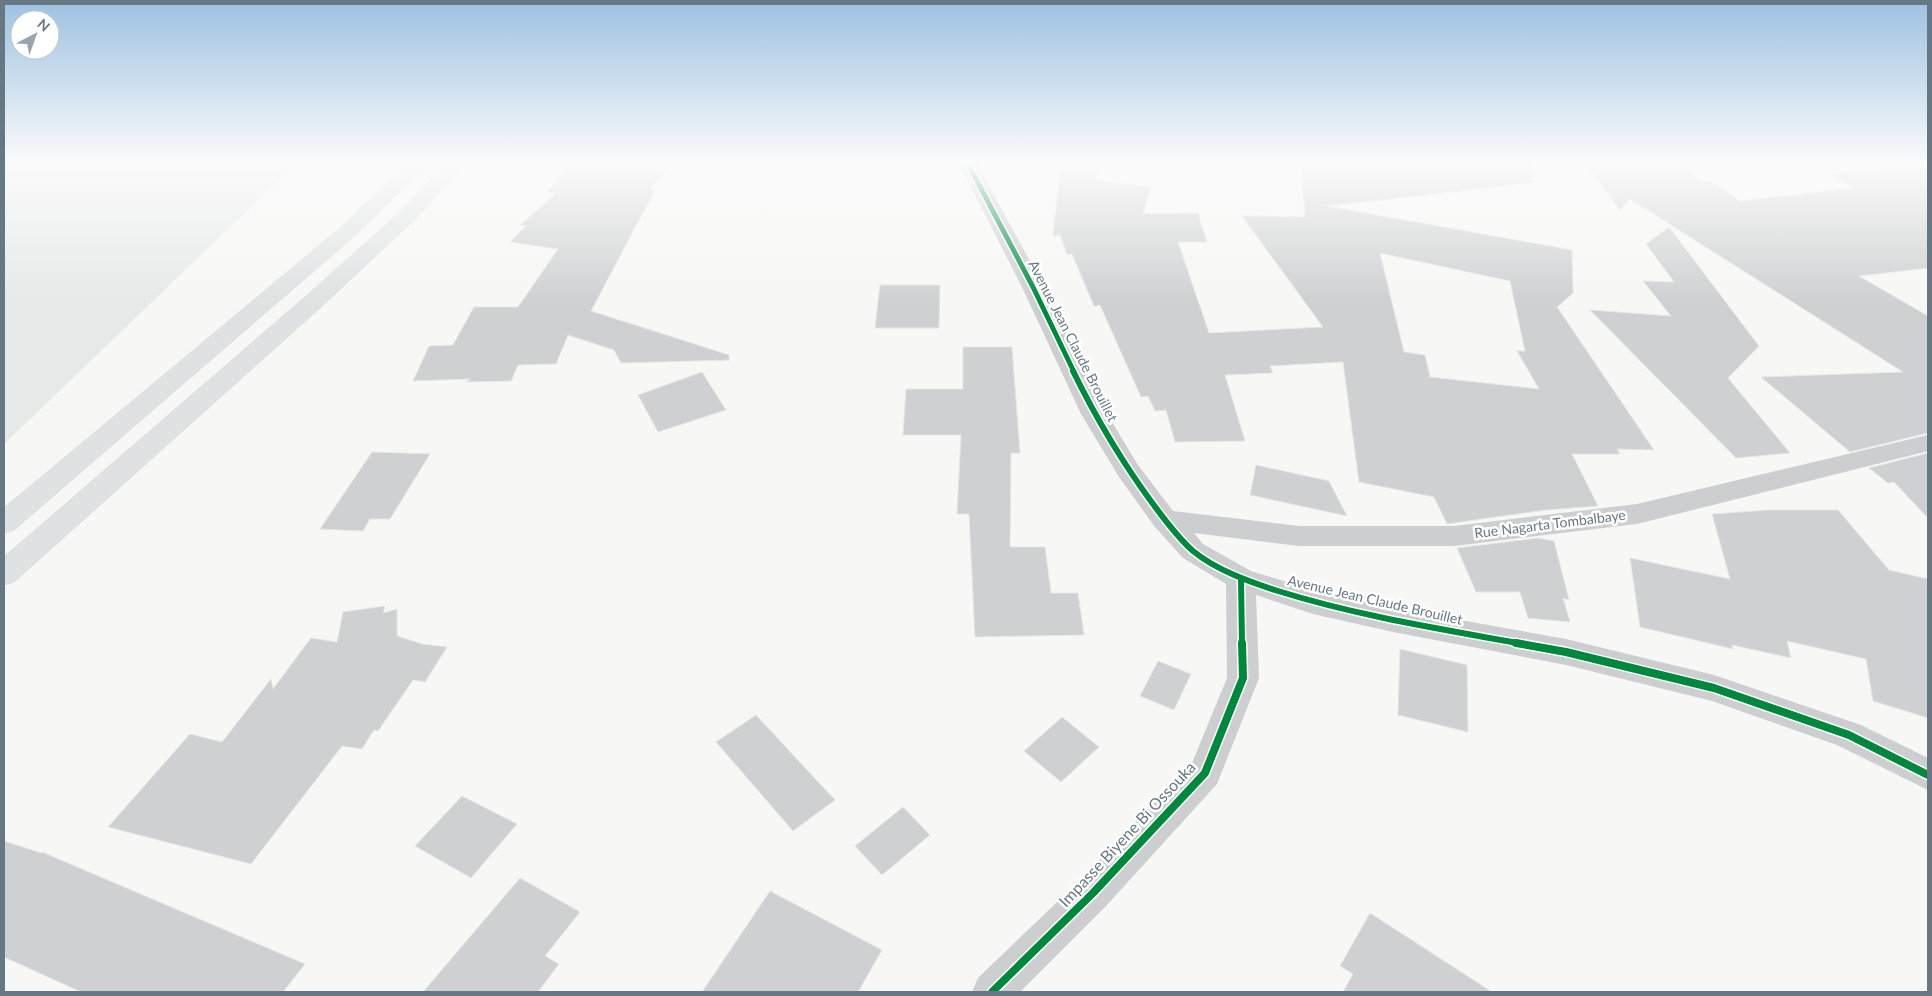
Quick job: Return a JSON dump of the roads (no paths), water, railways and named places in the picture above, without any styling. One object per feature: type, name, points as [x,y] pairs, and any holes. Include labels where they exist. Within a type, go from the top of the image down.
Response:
[{"type":"main road","points":[[4,523],[345,234],[372,208]]},
{"type":"main road","points":[[4,574],[313,302],[414,208]]},
{"type":"street","name":"Avenue Jean Claude Brouillet","points":[[992,208],[1033,287],[1094,414],[1128,471],[1165,520],[1193,551],[1242,579],[1312,602],[1393,620],[1566,652],[1714,688],[1848,735],[1928,775]]},
{"type":"street","name":"Rue Nagarta Tombalbaye","points":[[1165,520],[1299,536],[1454,536],[1637,514],[1928,443]]},
{"type":"street","name":"Impasse Biyene Bi Ossouka","points":[[992,992],[1093,893],[1205,773],[1243,678],[1242,579]]}]
